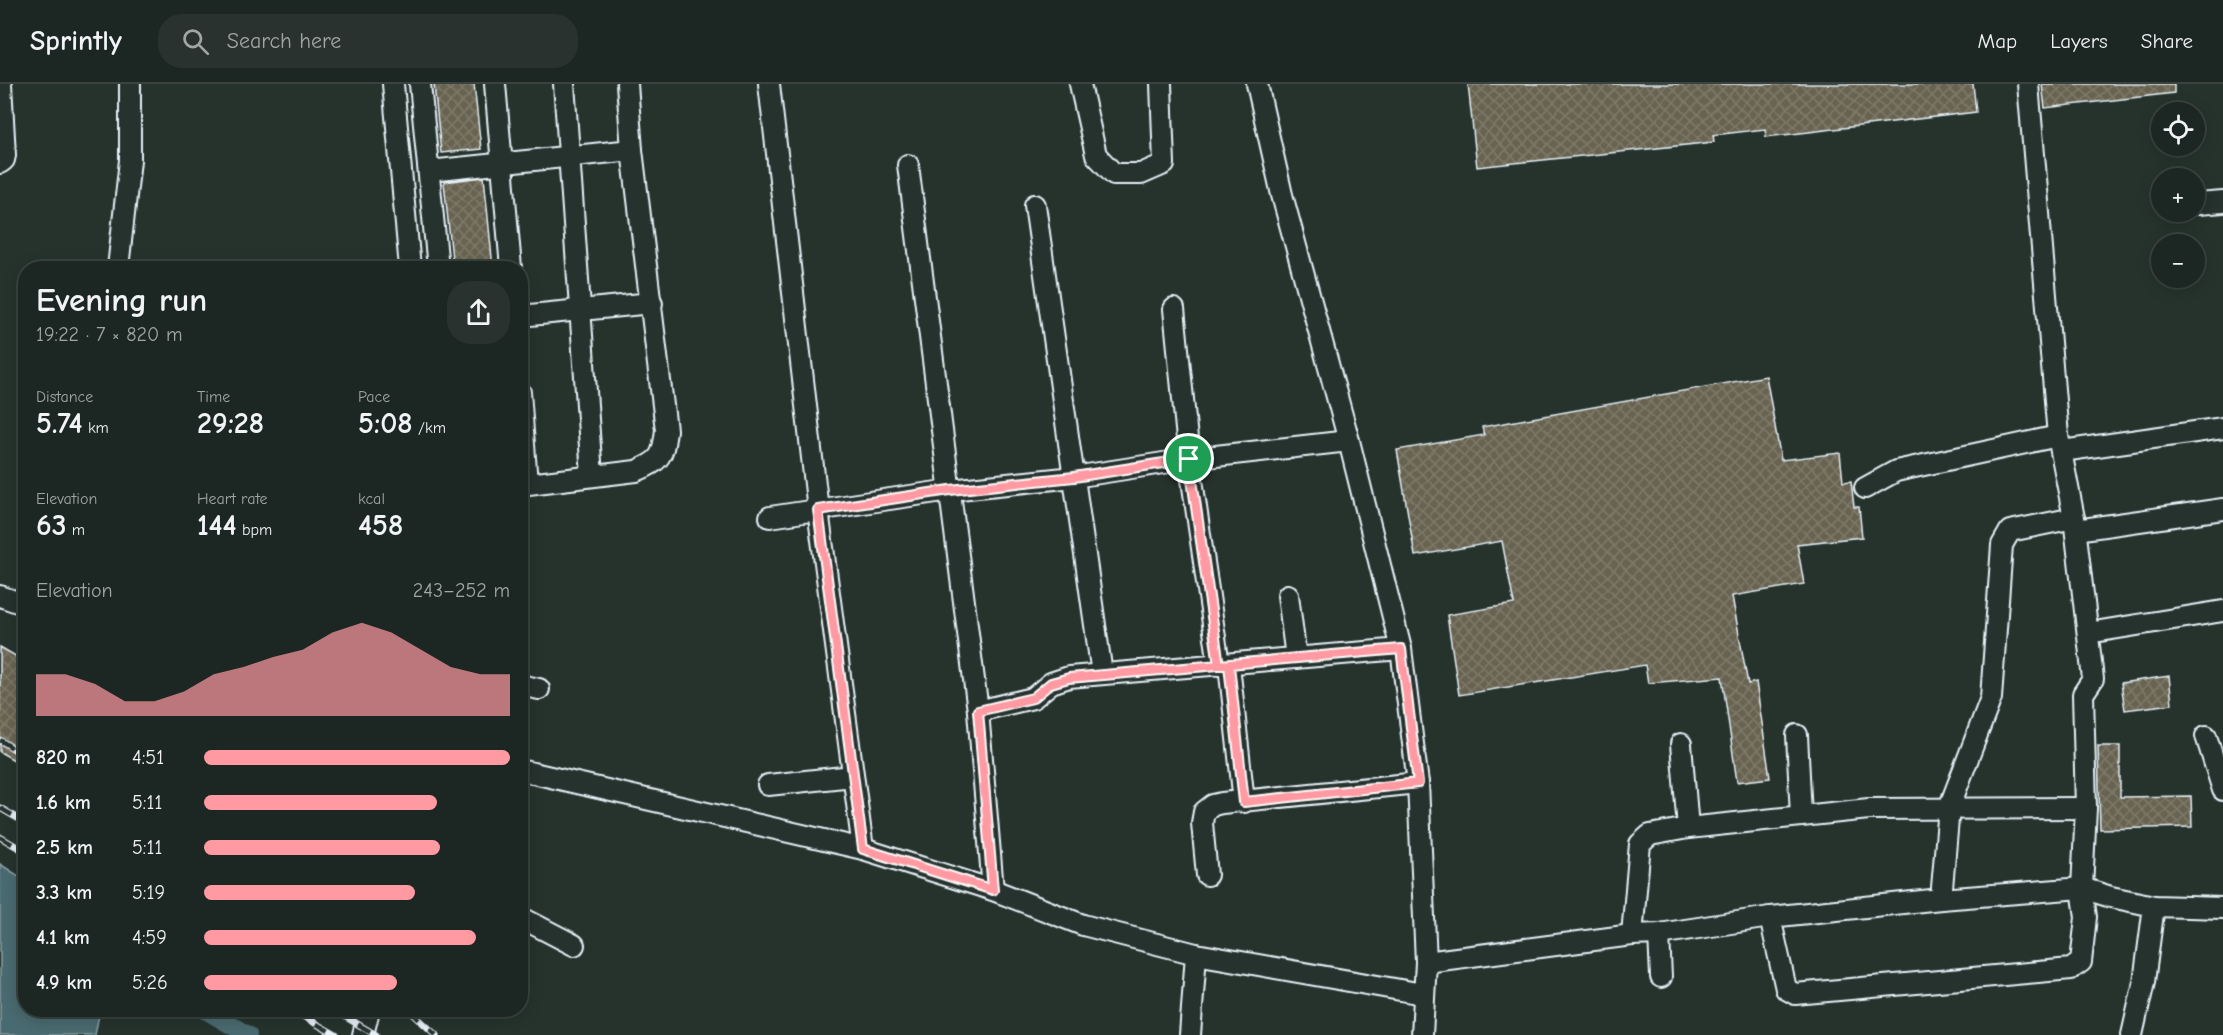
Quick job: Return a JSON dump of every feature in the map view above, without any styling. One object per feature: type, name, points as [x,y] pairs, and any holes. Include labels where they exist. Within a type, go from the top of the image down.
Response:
[{"type":"street","points":[[0,163],[4,160],[5,155],[1,84]]},
{"type":"street","points":[[119,261],[130,160],[130,84]]},
{"type":"street","points":[[393,84],[409,261]]},
{"type":"street","points":[[420,84],[437,261]]},
{"type":"street","points":[[495,84],[510,261]]},
{"type":"street","points":[[564,84],[592,475]]},
{"type":"street","points":[[528,483],[636,471],[652,465],[664,453],[666,430],[632,150],[627,84]]},
{"type":"street","points":[[770,84],[818,510],[863,849]]},
{"type":"street","points":[[1080,84],[1096,155],[1114,174],[1141,174],[1164,164],[1161,84]]},
{"type":"street","points":[[1257,84],[1282,195],[1349,441],[1401,649],[1418,783],[1426,962],[1422,1035]]},
{"type":"street","points":[[1770,917],[1786,989],[1795,994],[2071,969],[2081,962],[2086,917],[2082,888],[2086,808],[2083,694],[2093,679],[2075,524],[2060,443],[2028,84]]},
{"type":"street","points":[[429,171],[632,150]]},
{"type":"street","points":[[908,165],[978,711],[993,890]]},
{"type":"street","points":[[2205,203],[2223,201]]},
{"type":"street","points":[[1035,205],[1102,674]]},
{"type":"street","points":[[528,315],[652,303]]},
{"type":"street","points":[[1174,309],[1189,459],[1224,665],[1244,802]]},
{"type":"street","points":[[1865,488],[1896,471],[2060,443],[2223,428]]},
{"type":"street","points":[[770,517],[950,490],[1074,477],[1189,459],[1349,441]]},
{"type":"street","points":[[1941,899],[1948,808],[1991,698],[2002,545],[2010,531],[2223,509]]},
{"type":"street","points":[[1288,595],[1296,658]]},
{"type":"street","points":[[0,596],[18,602]]},
{"type":"street","points":[[2088,633],[2223,611]]},
{"type":"street","points":[[978,711],[1033,698],[1051,683],[1069,678],[1401,649]]},
{"type":"street","points":[[1797,735],[1801,816]]},
{"type":"street","points":[[2206,736],[2223,790]]},
{"type":"street","points":[[1681,744],[1688,828]]},
{"type":"street","points":[[528,772],[863,849],[993,890],[1083,925],[1196,954],[1423,994]]},
{"type":"street","points":[[768,785],[854,776]]},
{"type":"street","points":[[1207,875],[1202,823],[1204,812],[1213,805],[1418,783]]},
{"type":"street","points":[[1632,935],[1640,844],[1650,835],[1688,828],[1869,809],[2086,808]]},
{"type":"street","points":[[1426,962],[1632,935],[1659,934],[1770,917],[1941,899],[2082,888],[2154,906],[2223,908]]},
{"type":"street","points":[[2132,1035],[2144,982],[2154,906]]},
{"type":"street","points":[[528,921],[574,945]]},
{"type":"street","points":[[1659,934],[1661,977]]},
{"type":"street","points":[[1190,1035],[1196,954]]},
{"type":"street","points":[[363,1035],[367,1017]]},
{"type":"water","points":[[0,864],[18,876],[18,1017],[99,1017],[95,1035],[0,1035]]},
{"type":"building","points":[[434,84],[474,84],[481,149],[441,153]]},
{"type":"building","points":[[1468,84],[1973,84],[1976,112],[1766,137],[1765,129],[1713,135],[1714,142],[1477,167]]},
{"type":"building","points":[[2042,84],[2174,84],[2174,93],[2045,108]]},
{"type":"building","points":[[484,177],[492,261],[452,261],[444,182]]},
{"type":"building","points":[[1766,376],[1781,460],[1840,453],[1843,482],[1851,481],[1854,507],[1859,507],[1862,537],[1797,544],[1804,584],[1732,596],[1748,684],[1756,682],[1770,778],[1737,782],[1722,677],[1648,683],[1645,665],[1459,695],[1447,615],[1514,604],[1502,541],[1415,556],[1397,450],[1484,435],[1482,427]]},
{"type":"building","points":[[0,647],[18,657],[18,762],[0,752]]},
{"type":"building","points":[[2169,676],[2172,704],[2125,710],[2121,683]]},
{"type":"building","points":[[2098,746],[2120,746],[2120,797],[2191,796],[2192,827],[2100,829]]},
{"type":"waterway","points":[[217,1017],[248,1035]]},
{"type":"railway","points":[[0,740],[18,752]]},
{"type":"railway","points":[[0,808],[18,818]]},
{"type":"railway","points":[[0,837],[18,847]]},
{"type":"railway","points":[[304,1017],[336,1035]]},
{"type":"railway","points":[[346,1017],[376,1035]]},
{"type":"railway","points":[[417,1017],[436,1035]]},
{"type":"route","points":[[1189,459],[1074,477],[950,490],[818,510],[863,849],[993,890],[978,711],[1033,698],[1051,683],[1102,674],[1229,665],[1401,649],[1418,783],[1244,802],[1229,665],[1219,665],[1189,459]]}]
